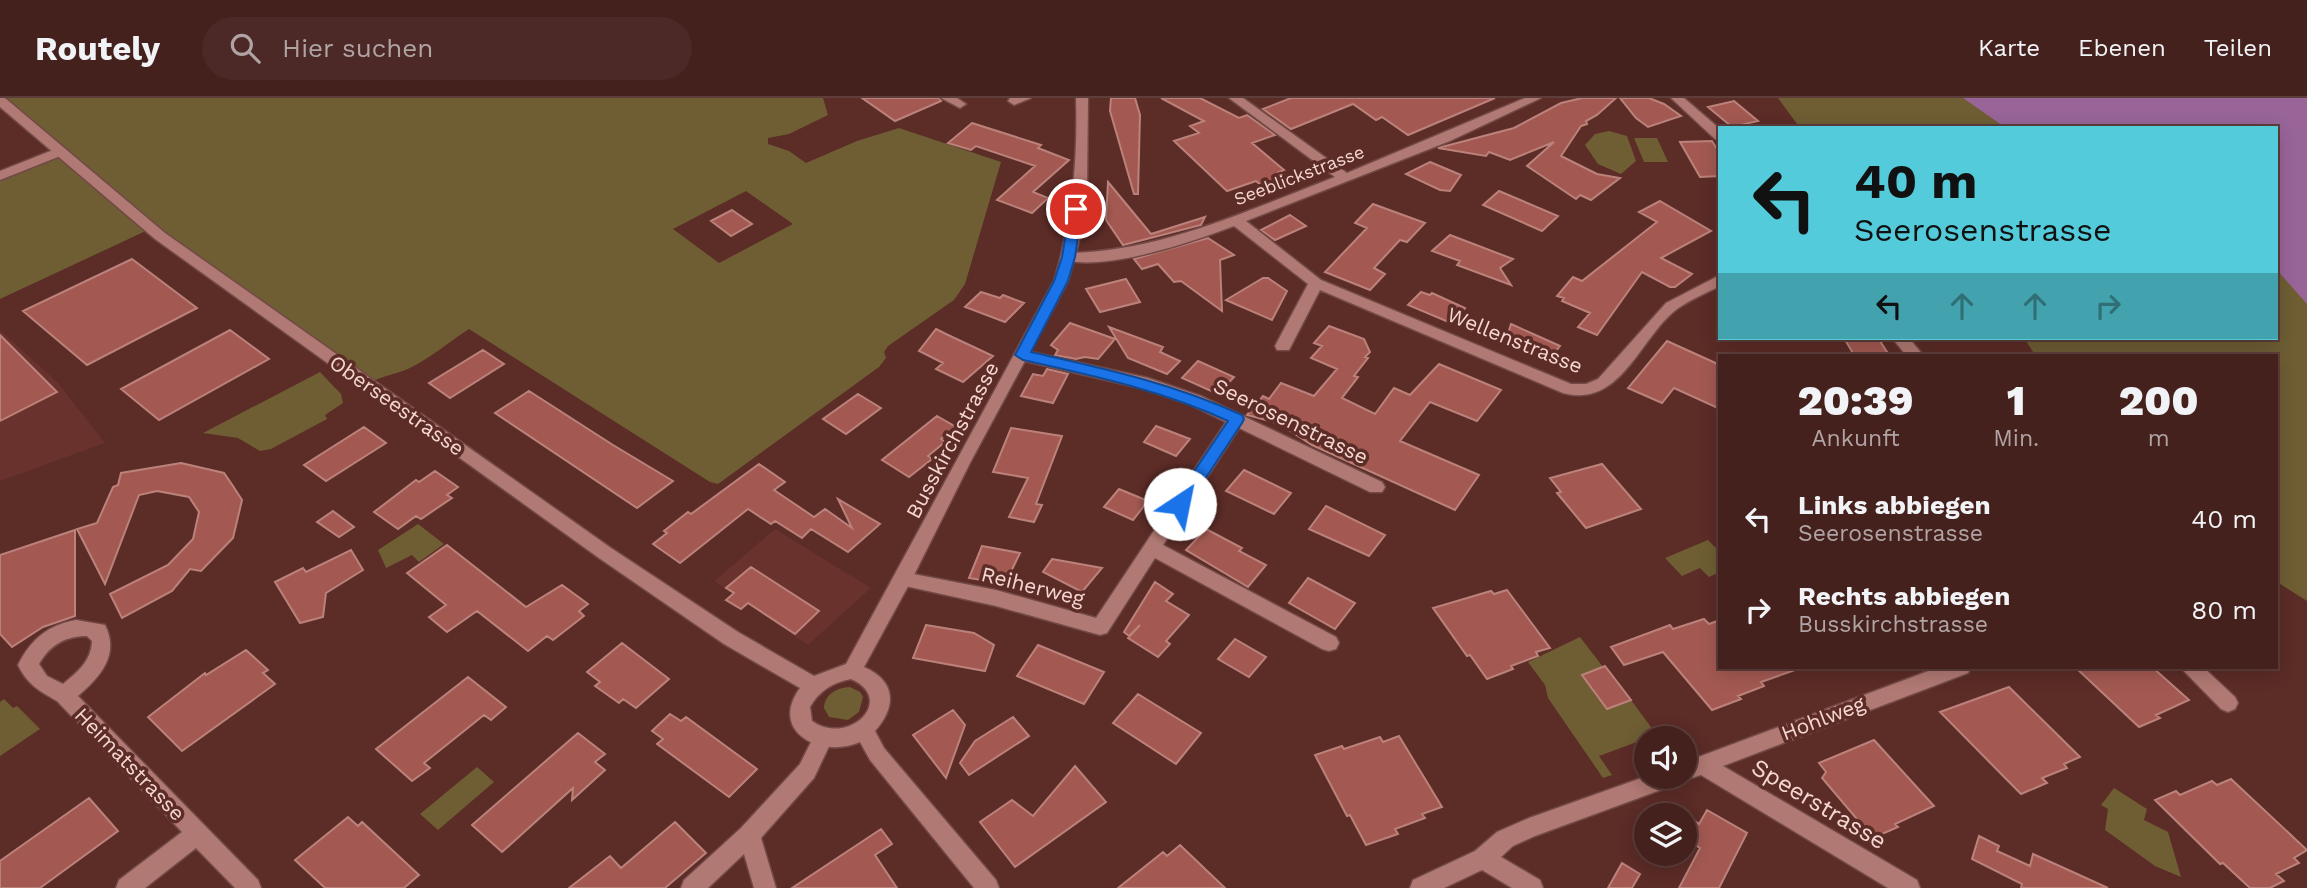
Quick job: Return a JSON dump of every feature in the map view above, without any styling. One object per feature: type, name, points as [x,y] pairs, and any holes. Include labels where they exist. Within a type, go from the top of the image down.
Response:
[{"type":"street","points":[[947,98],[960,104]]},
{"type":"street","name":"Busskirchstrasse","points":[[852,671],[903,579],[966,453],[1023,355],[1061,281],[1069,257],[1085,142],[1082,98]]},
{"type":"street","points":[[1235,98],[1345,178]]},
{"type":"street","name":"Seeblickstrasse","points":[[1069,257],[1124,255],[1236,220],[1472,127],[1535,98]]},
{"type":"street","points":[[1676,98],[1718,134]]},
{"type":"street","name":"Oberseestrasse","points":[[0,100],[160,236],[701,618],[812,685]]},
{"type":"street","points":[[0,176],[58,152]]},
{"type":"street","name":"Wellenstrasse","points":[[1236,220],[1316,283],[1569,389],[1588,390],[1604,383],[1671,306],[1718,281]]},
{"type":"street","points":[[1283,346],[1316,283]]},
{"type":"street","points":[[1902,340],[1914,354]]},
{"type":"street","name":"Seerosenstrasse","points":[[1023,355],[1148,384],[1195,400],[1376,487]]},
{"type":"street","name":"Reiherweg","points":[[903,579],[1017,603],[1100,627],[1237,419]]},
{"type":"street","points":[[1152,547],[1329,643]]},
{"type":"street","name":"Hohlweg","points":[[1697,767],[1956,669]]},
{"type":"street","points":[[2192,669],[2228,703]]},
{"type":"street","points":[[852,671],[873,680],[882,699],[874,721],[851,737],[823,738],[812,733],[804,725],[800,714],[801,703],[812,685],[827,676],[852,671]]},
{"type":"street","name":"Heimatstrasse","points":[[64,695],[250,888]]},
{"type":"street","points":[[864,730],[877,754],[988,888]]},
{"type":"street","points":[[692,888],[749,835],[807,771],[823,738]]},
{"type":"street","name":"Speerstrasse","points":[[1697,770],[1909,888]]},
{"type":"street","points":[[1421,888],[1483,858],[1505,839],[1637,789]]},
{"type":"street","name":"Heimatstrasse","points":[[127,888],[197,834]]},
{"type":"street","points":[[749,835],[765,888]]},
{"type":"street","points":[[1483,858],[1532,888]]},
{"type":"shaded area","points":[[0,98],[823,98],[828,115],[789,134],[768,138],[768,144],[789,151],[806,163],[857,141],[899,128],[1001,162],[965,284],[954,300],[888,346],[884,352],[886,358],[879,367],[718,484],[710,482],[469,329],[416,365],[367,384],[150,229],[0,299],[0,175],[58,152]],"holes":[[[746,191],[793,224],[719,263],[673,229]]]},
{"type":"shaded area","points":[[1778,98],[2155,98],[2204,126],[1799,126]]},
{"type":"shaded area","points":[[1963,98],[2307,98],[2307,304],[2278,271],[2278,126],[2003,126]]},
{"type":"shaded area","points":[[1609,131],[1627,136],[1636,161],[1621,174],[1598,164],[1585,145],[1595,134]]},
{"type":"shaded area","points":[[1634,138],[1657,138],[1668,162],[1644,162]]},
{"type":"shaded area","points":[[2278,169],[2307,185],[2307,601],[2278,583],[2278,354],[2034,354],[2025,340],[2278,340]]},
{"type":"shaded area","points":[[0,330],[58,383],[105,443],[0,481]]},
{"type":"shaded area","points":[[320,372],[341,394],[343,403],[325,415],[327,419],[271,449],[260,451],[238,438],[203,433]]},
{"type":"shaded area","points":[[418,524],[444,544],[419,562],[412,555],[386,568],[378,550]]},
{"type":"shaded area","points":[[775,529],[871,588],[808,645],[714,581]]},
{"type":"shaded area","points":[[1708,540],[1718,550],[1718,573],[1709,577],[1700,568],[1682,576],[1665,558]]},
{"type":"shaded area","points":[[1580,637],[1603,667],[1582,675],[1608,708],[1631,700],[1650,726],[1634,726],[1634,743],[1599,756],[1612,775],[1603,778],[1548,698],[1545,685],[1528,662]]},
{"type":"shaded area","points":[[850,687],[860,692],[863,697],[859,712],[848,720],[829,717],[824,708],[829,695],[836,690]]},
{"type":"shaded area","points":[[4,699],[13,708],[17,706],[40,729],[0,756],[0,702]]},
{"type":"shaded area","points":[[477,767],[494,782],[438,830],[420,814]]},
{"type":"shaded area","points":[[2114,788],[2147,809],[2144,820],[2168,832],[2181,877],[2155,866],[2105,830],[2108,809],[2101,805]]},
{"type":"building","points":[[862,98],[939,98],[941,101],[895,121]]},
{"type":"building","points":[[1111,98],[1135,98],[1140,115],[1138,194],[1134,194],[1110,111]]},
{"type":"building","points":[[1161,98],[1200,98],[1239,118],[1247,115],[1275,135],[1252,143],[1284,170],[1279,172],[1287,178],[1263,187],[1256,181],[1227,191],[1174,141],[1199,133],[1190,126],[1204,121]]},
{"type":"building","points":[[1291,98],[1495,98],[1408,135],[1382,117],[1376,120],[1353,104],[1291,129],[1263,109]]},
{"type":"building","points":[[1582,98],[1616,98],[1586,121],[1587,124],[1581,126],[1561,156],[1597,174],[1620,178],[1591,200],[1580,195],[1576,199],[1527,166],[1554,142],[1510,160],[1489,152],[1486,156],[1438,148],[1514,128],[1561,103]]},
{"type":"building","points":[[1620,98],[1649,98],[1664,104],[1681,116],[1648,127],[1636,118]]},
{"type":"building","points":[[1734,101],[1758,121],[1731,126],[1708,107]]},
{"type":"building","points":[[972,123],[1041,145],[1038,148],[1069,160],[1033,192],[1048,198],[1032,213],[997,200],[1035,166],[976,146],[971,150],[948,143]]},
{"type":"building","points":[[1712,141],[1718,151],[1718,176],[1700,177],[1680,142]]},
{"type":"building","points":[[1430,162],[1461,175],[1450,191],[1440,190],[1406,174]]},
{"type":"building","points":[[1108,182],[1151,234],[1205,217],[1201,225],[1123,245],[1106,220]]},
{"type":"building","points":[[1499,191],[1558,216],[1542,231],[1483,205]]},
{"type":"building","points":[[1660,201],[1711,231],[1661,258],[1692,274],[1675,287],[1670,287],[1642,272],[1597,335],[1578,327],[1590,313],[1562,301],[1564,298],[1557,296],[1573,277],[1582,281],[1657,222],[1639,212]]},
{"type":"building","points":[[1373,204],[1425,223],[1407,242],[1400,240],[1374,268],[1385,274],[1370,290],[1325,272],[1367,228],[1355,223]]},
{"type":"building","points":[[732,210],[752,224],[731,236],[711,221]]},
{"type":"building","points":[[1290,215],[1306,226],[1275,240],[1261,230]]},
{"type":"building","points":[[1450,235],[1513,259],[1500,268],[1511,285],[1457,265],[1460,261],[1432,251]]},
{"type":"building","points":[[1208,238],[1234,255],[1220,260],[1222,311],[1181,281],[1174,282],[1158,264],[1142,269],[1134,259]]},
{"type":"building","points":[[132,259],[197,308],[87,365],[23,311]]},
{"type":"building","points":[[1263,278],[1268,278],[1287,291],[1272,320],[1226,300]]},
{"type":"building","points":[[1126,279],[1140,302],[1100,312],[1086,289]]},
{"type":"building","points":[[981,292],[1000,298],[1003,295],[1024,303],[1005,322],[965,307]]},
{"type":"building","points":[[1421,292],[1430,295],[1432,293],[1465,308],[1451,323],[1408,305]]},
{"type":"building","points":[[1070,323],[1115,339],[1098,359],[1055,355],[1058,350],[1051,345]]},
{"type":"building","points":[[1511,324],[1560,346],[1548,361],[1505,343]]},
{"type":"building","points":[[1329,326],[1364,339],[1370,352],[1365,357],[1368,358],[1342,398],[1375,414],[1394,388],[1410,395],[1439,364],[1501,390],[1477,421],[1430,402],[1400,441],[1479,475],[1455,510],[1312,445],[1284,427],[1288,426],[1247,415],[1263,396],[1269,399],[1281,383],[1314,396],[1337,369],[1311,358],[1322,346],[1314,343]]},
{"type":"building","points":[[1109,327],[1163,347],[1160,352],[1180,361],[1167,374],[1128,358]]},
{"type":"building","points":[[936,329],[993,356],[963,382],[936,369],[943,363],[919,351]]},
{"type":"building","points":[[230,330],[269,359],[159,420],[121,389]]},
{"type":"building","points":[[0,335],[57,392],[0,421]]},
{"type":"building","points":[[1845,340],[1879,340],[1888,354],[1853,354]]},
{"type":"building","points":[[1667,341],[1718,364],[1718,408],[1674,388],[1662,403],[1628,388]]},
{"type":"building","points":[[483,350],[504,364],[450,398],[429,383]]},
{"type":"building","points":[[1198,361],[1234,377],[1218,394],[1182,378]]},
{"type":"building","points":[[1047,369],[1068,374],[1053,403],[1021,396],[1033,374],[1043,376]]},
{"type":"building","points":[[529,391],[673,481],[637,508],[495,413]]},
{"type":"building","points":[[858,394],[881,408],[846,434],[823,419]]},
{"type":"building","points":[[937,416],[956,427],[941,439],[945,442],[928,456],[932,459],[909,477],[882,460]]},
{"type":"building","points":[[1156,426],[1190,439],[1176,456],[1144,442]]},
{"type":"building","points":[[364,427],[386,443],[326,481],[304,465]]},
{"type":"building","points":[[1011,428],[1062,436],[1036,504],[1042,505],[1034,522],[1009,517],[1028,478],[993,472]]},
{"type":"building","points":[[181,463],[224,473],[242,500],[233,538],[201,571],[190,569],[172,591],[122,618],[110,594],[168,565],[193,539],[199,512],[189,497],[157,491],[139,495],[105,584],[77,529],[97,523],[113,487],[118,485],[121,473]]},
{"type":"building","points":[[759,464],[785,482],[774,490],[814,517],[825,509],[852,528],[838,499],[880,524],[848,552],[811,529],[802,538],[775,521],[771,524],[748,509],[680,563],[653,544],[667,533],[664,531],[688,512],[691,514]]},
{"type":"building","points":[[1602,464],[1641,509],[1586,528],[1557,493],[1561,492],[1550,478]]},
{"type":"building","points":[[1244,470],[1291,493],[1274,514],[1226,491]]},
{"type":"building","points":[[435,471],[458,487],[447,495],[452,498],[421,519],[416,516],[398,529],[374,512],[416,480],[419,482]]},
{"type":"building","points":[[1119,489],[1148,501],[1133,520],[1104,507]]},
{"type":"building","points":[[1326,506],[1385,535],[1369,556],[1309,529]]},
{"type":"building","points":[[333,511],[354,527],[339,537],[317,522]]},
{"type":"building","points":[[1206,529],[1242,548],[1239,551],[1266,565],[1248,587],[1186,550]]},
{"type":"building","points":[[75,530],[75,616],[43,627],[12,647],[0,634],[0,555]]},
{"type":"building","points":[[447,545],[526,607],[562,585],[588,604],[579,611],[584,616],[553,640],[547,636],[528,651],[477,611],[447,632],[429,617],[446,605],[407,573]]},
{"type":"building","points":[[982,546],[1020,553],[1005,584],[969,578]]},
{"type":"building","points":[[351,550],[363,570],[326,593],[323,617],[300,623],[275,582],[303,568],[306,572]]},
{"type":"building","points":[[1052,559],[1102,568],[1082,592],[1043,572]]},
{"type":"building","points":[[751,567],[819,611],[795,634],[748,603],[741,609],[726,600],[734,593],[726,588]]},
{"type":"building","points":[[1308,578],[1355,603],[1335,629],[1289,603]]},
{"type":"building","points":[[1155,582],[1173,594],[1166,601],[1189,615],[1166,641],[1170,644],[1158,657],[1128,638],[1140,625],[1129,636],[1124,632]]},
{"type":"building","points":[[1507,590],[1550,648],[1536,652],[1538,656],[1487,679],[1433,608],[1491,591],[1494,594]]},
{"type":"building","points":[[1704,619],[1709,624],[1718,621],[1718,669],[1798,669],[1761,682],[1764,686],[1738,696],[1741,699],[1712,710],[1663,652],[1624,665],[1611,647],[1670,625],[1673,629]]},
{"type":"building","points":[[926,625],[974,633],[994,645],[985,671],[913,658]]},
{"type":"building","points":[[1235,639],[1266,657],[1249,677],[1218,659]]},
{"type":"building","points":[[622,643],[669,679],[636,708],[623,699],[619,703],[595,686],[600,682],[587,672]]},
{"type":"building","points":[[1038,645],[1104,672],[1084,704],[1017,676]]},
{"type":"building","points":[[246,650],[268,670],[263,673],[275,684],[182,751],[148,717],[205,673],[206,675]]},
{"type":"building","points":[[1605,666],[1631,700],[1607,709],[1582,675]]},
{"type":"building","points":[[2077,669],[2154,669],[2189,700],[2156,715],[2160,718],[2139,727]]},
{"type":"building","points":[[468,677],[506,707],[491,720],[484,715],[424,763],[430,768],[412,781],[376,749]]},
{"type":"building","points":[[2009,687],[2080,757],[2064,764],[2067,768],[2042,778],[2047,783],[2021,794],[1940,712]]},
{"type":"building","points":[[1138,694],[1201,733],[1176,764],[1113,723]]},
{"type":"building","points":[[953,710],[965,725],[946,778],[913,735]]},
{"type":"building","points":[[670,714],[681,721],[686,717],[757,769],[729,797],[657,744],[663,739],[652,731]]},
{"type":"building","points":[[1013,717],[1029,736],[969,775],[960,763],[975,741]]},
{"type":"building","points":[[578,733],[605,754],[595,762],[605,770],[572,800],[573,788],[502,852],[472,825]]},
{"type":"building","points":[[1399,736],[1442,807],[1422,814],[1425,818],[1395,829],[1398,834],[1366,845],[1350,815],[1347,816],[1315,755],[1380,737],[1383,742]]},
{"type":"building","points":[[1874,740],[1934,806],[1895,824],[1898,827],[1873,838],[1822,778],[1826,772],[1819,763]]},
{"type":"building","points":[[1075,766],[1106,802],[1015,867],[980,822],[1012,800],[1033,816]]},
{"type":"building","points":[[2231,779],[2307,850],[2294,858],[2299,863],[2276,874],[2284,881],[2270,888],[2250,888],[2223,863],[2220,864],[2155,800],[2176,791],[2180,795],[2212,781],[2217,785]]},
{"type":"building","points":[[89,798],[118,831],[40,888],[0,888],[0,861]]},
{"type":"building","points":[[1707,810],[1747,833],[1719,888],[1679,888],[1691,866],[1697,866],[1700,848],[1697,846],[1697,822],[1699,824]]},
{"type":"building","points":[[348,817],[358,826],[362,822],[419,875],[404,888],[325,888],[295,860]]},
{"type":"building","points":[[675,822],[706,853],[665,888],[569,888],[610,856],[621,868]]},
{"type":"building","points":[[881,829],[892,844],[875,855],[897,888],[792,888]]},
{"type":"building","points":[[1979,836],[1999,846],[1997,851],[2030,866],[2033,854],[2108,888],[2021,888],[2022,884],[1972,859]]},
{"type":"building","points":[[1180,845],[1225,888],[1118,888],[1163,852],[1167,856]]},
{"type":"building","points":[[1622,863],[1640,874],[1632,888],[1608,888]]},
{"type":"route","points":[[1076,209],[1069,257],[1061,281],[1023,355],[1148,384],[1195,400],[1237,419],[1180,504]]}]
